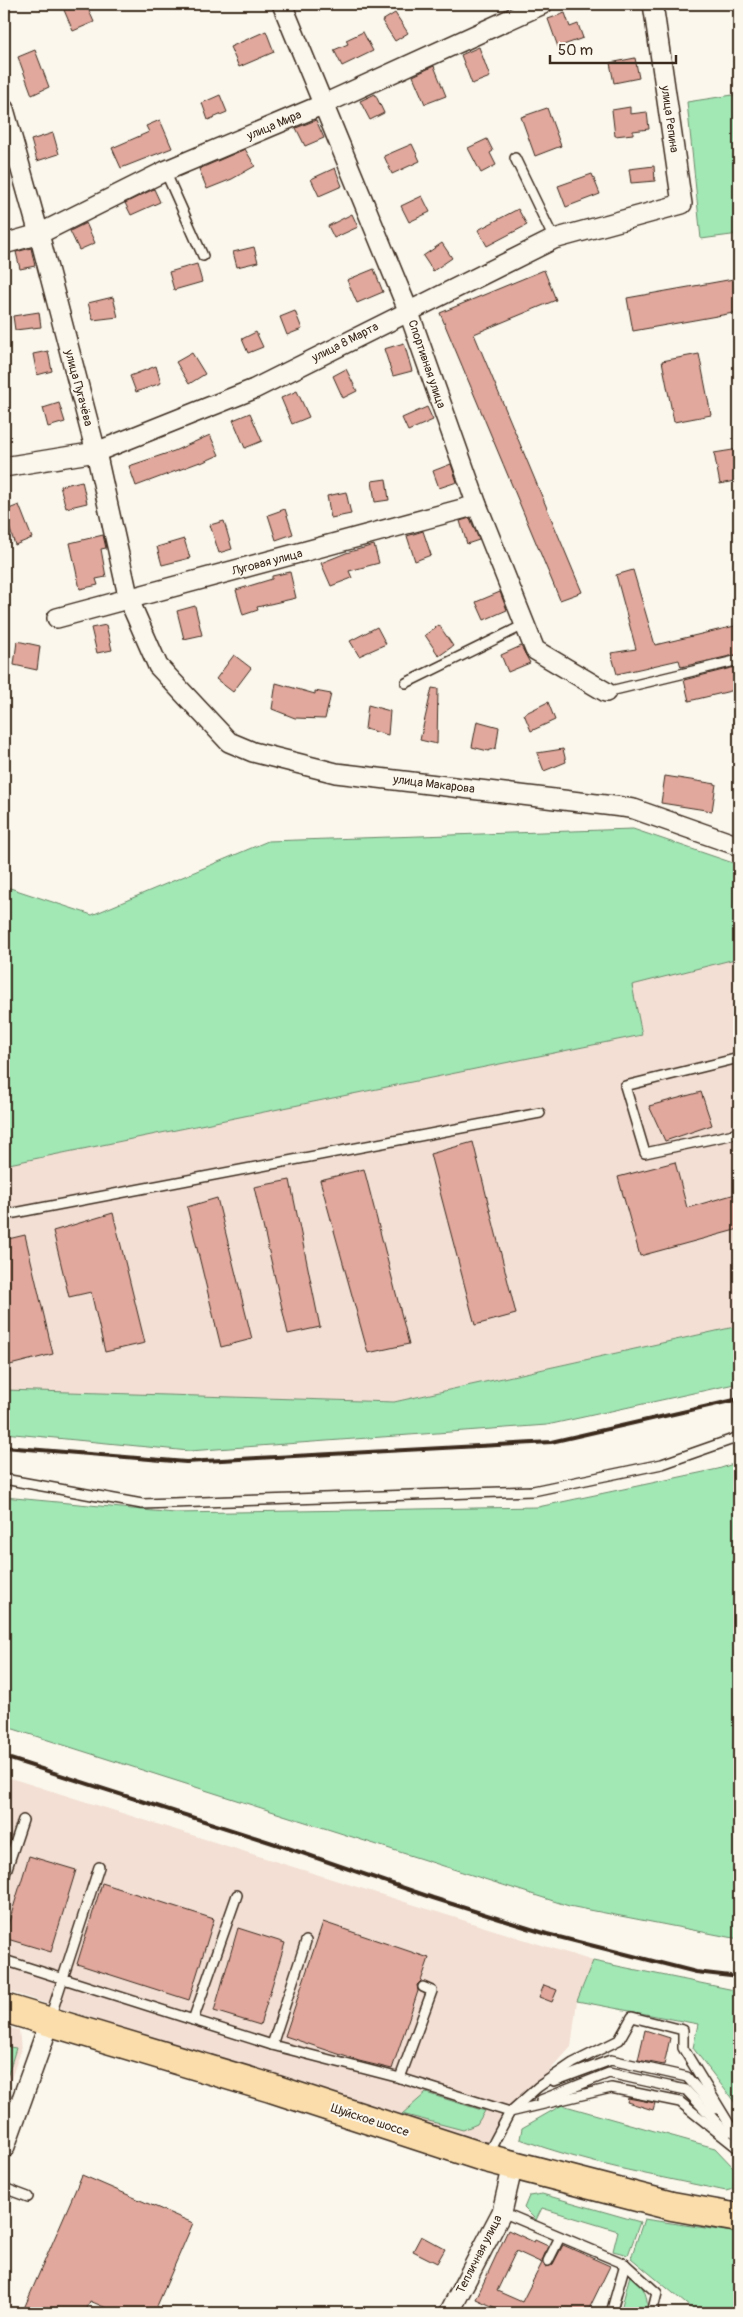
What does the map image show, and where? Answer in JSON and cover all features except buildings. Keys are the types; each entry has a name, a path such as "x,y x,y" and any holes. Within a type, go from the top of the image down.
{"main road":[{"name":"Шуйское шоссе","path":"4,2008 261,2085 486,2158 672,2206 739,2218"}],"street":[{"name":"Спортивная улица","path":"282,4 408,310 477,505 535,650 606,692"},
{"name":"улица Мира","path":"4,244 39,234 166,172 324,104 543,4"},
{"name":"улица Репина","path":"653,4 682,204"},
{"name":"улица Пугачёва","path":"4,109 96,452 129,600 158,666"},
{"name":"улица 8 Марта","path":"4,467 96,452 254,389 408,310 554,239 682,204"},
{"name":"Луговая улица","path":"56,618 129,600 477,505"},
{"name":"улица Макарова","path":"158,666 229,742 253,752 336,773 634,809 739,846"},
{"path":"4,2149 10,2114 50,2021"},
{"name":"Тепличная улица","path":"449,2313 502,2212 513,2165"}],"lane":[{"path":"515,158 554,239"},
{"path":"166,172 203,256"},
{"path":"406,683 524,625"},
{"path":"606,692 739,660"},
{"path":"739,1058 624,1086 645,1153 739,1133"},
{"path":"4,1215 540,1113"},
{"path":"4,1479 142,1504 533,1491 662,1464 739,1438"},
{"path":"4,1877 23,1820"},
{"path":"50,2021 99,1867"},
{"path":"193,2020 237,1895"},
{"path":"272,2045 306,1941"},
{"path":"4,1960 272,2045 400,2078 510,2112 611,2088 680,2102 739,2147"},
{"path":"400,2078 432,1991 423,1988"},
{"path":"486,2158 510,2112 538,2087 573,2063 619,2040 632,2017 683,2030 683,2048 739,2140"},
{"path":"538,2087 610,2060 687,2077 733,2130"},
{"path":"510,2112 609,2073 686,2090 739,2147"},
{"path":"4,2188 28,2197"},
{"path":"502,2212 625,2264 657,2293 652,2313"},
{"path":"548,2261 560,2237"},
{"path":"611,2313 625,2264"}],"shaded area":[{"path":"739,958 739,1326 394,1402 4,1390 4,1165 642,1035 631,985"},
{"path":"4,1776 593,1961 577,2001 571,2047 484,2144 4,1990"},
{"path":"4,2027 19,2030 21,2050 4,2099 4,2082 6,2081 16,2047 4,2046"}],"green space":[{"path":"739,94 739,234 701,239 687,102"},
{"path":"633,829 739,865 739,958 632,985 642,1035 4,1165 4,886 92,915 268,841"},
{"path":"739,1326 739,1383 547,1425 189,1451 4,1433 4,1390 394,1402"},
{"path":"739,1462 739,1939 569,1906 4,1726 4,1497 175,1513 538,1507 718,1469"},
{"path":"593,1961 739,1991 739,2108 693,2048 698,2024 577,2001"},
{"path":"4,2046 16,2048 6,2081 4,2082"},
{"path":"426,2093 485,2111 477,2124 463,2130 402,2114"},
{"path":"562,2105 715,2148 734,2168 733,2189 726,2191 622,2169 570,2156 520,2139 522,2128"},
{"path":"542,2194 640,2222 628,2255 613,2251 618,2231 542,2208 536,2220 524,2208 529,2196"},
{"path":"644,2219 739,2233 739,2313 697,2313 631,2258"},
{"path":"630,2275 639,2282 644,2291 647,2302 646,2313 620,2313"}],"railway":[{"path":"4,1447 186,1462 551,1442 739,1399"},
{"path":"4,1757 285,1847 433,1898 547,1934 696,1972 739,1977"}]}
